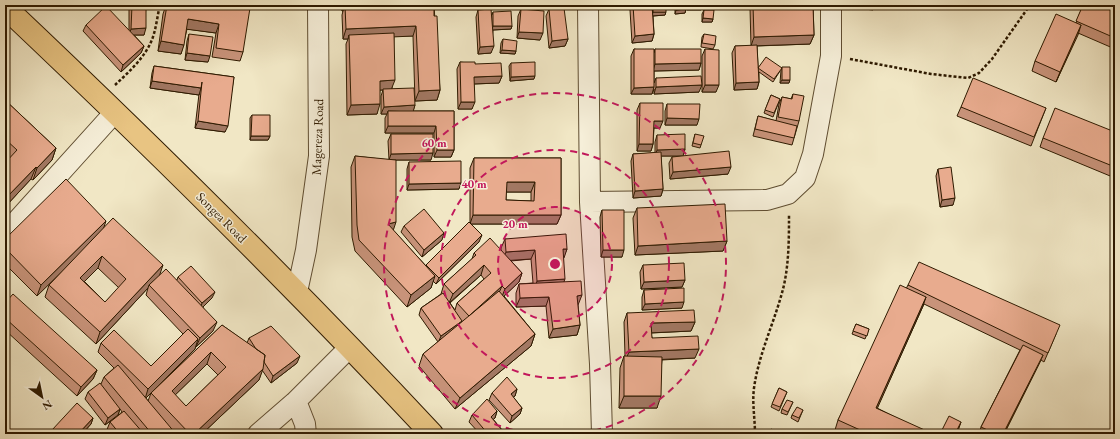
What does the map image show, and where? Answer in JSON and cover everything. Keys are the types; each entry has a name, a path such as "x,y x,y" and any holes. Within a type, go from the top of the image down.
{"highway":[{"name":"Songea Road","path":"8,7 297,292 432,434"}],"street":[{"name":"Magereza Road","path":"297,292 306,250 318,156 318,5"},
{"path":"588,5 590,202 600,364 602,434"},
{"path":"590,202 768,200 788,194 805,178 813,154 831,56 831,5"},
{"path":"5,234 107,105"},
{"path":"258,434 296,401 350,347"},
{"path":"296,401 305,424 306,434"}],"path":[{"path":"107,105 152,42 160,5"},
{"path":"831,56 937,75 968,78 979,73 992,59 1030,5"},
{"path":"755,434 753,406 754,387 762,354 784,284 788,253 788,194"}],"building":[{"path":"132,5 146,5 146,28 131,29"},
{"path":"167,5 204,5 223,8 223,5 230,5 250,8 243,52 216,48 219,24 188,19 184,45 161,41"},
{"path":"434,5 434,16 437,16 440,90 419,91 416,26 346,29 345,6"},
{"path":"633,5 652,5 654,34 635,36"},
{"path":"653,5 666,5 666,12 653,12"},
{"path":"676,5 686,5 686,9 676,10"},
{"path":"703,5 703,6 689,6"},
{"path":"753,5 813,5 814,35 754,37"},
{"path":"875,5 875,7 865,6"},
{"path":"1083,5 1099,5 1115,12 1115,38 1076,21"},
{"path":"106,6 144,46 123,65 86,25"},
{"path":"564,8 568,39 552,41 549,9"},
{"path":"491,9 494,46 480,47 478,10"},
{"path":"521,9 544,11 543,33 519,32"},
{"path":"704,10 714,10 713,19 703,18"},
{"path":"511,11 512,26 493,26 493,12"},
{"path":"1056,14 1081,25 1060,72 1035,61"},
{"path":"394,33 395,80 380,81 380,104 351,105 349,35"},
{"path":"189,34 213,37 210,56 187,53"},
{"path":"704,34 716,36 715,45 702,43"},
{"path":"503,39 517,41 516,51 502,50"},
{"path":"757,45 759,82 736,83 735,46"},
{"path":"634,49 654,49 654,87 634,88"},
{"path":"655,49 701,49 701,63 655,64"},
{"path":"705,49 719,50 719,85 705,85"},
{"path":"766,57 782,68 774,79 758,68"},
{"path":"460,62 475,62 475,64 501,63 502,76 474,77 475,102 461,102"},
{"path":"535,62 535,76 511,77 511,63"},
{"path":"154,66 234,77 228,126 198,121 202,82 201,88 152,81"},
{"path":"782,67 790,67 790,80 782,80"},
{"path":"701,76 702,85 656,87 656,78"},
{"path":"973,78 1046,108 1034,137 961,107"},
{"path":"414,88 415,105 384,107 383,89"},
{"path":"793,94 804,96 799,121 778,117 782,97 792,99"},
{"path":"771,95 780,99 774,113 765,110"},
{"path":"5,100 56,148 5,199 5,163 17,150 5,139"},
{"path":"640,103 663,103 663,121 654,121 653,144 639,144"},
{"path":"667,104 700,104 699,119 667,118"},
{"path":"1055,108 1115,132 1115,167 1043,138"},
{"path":"388,111 454,111 454,150 437,150 436,126 388,126"},
{"path":"252,115 270,115 270,136 251,136"},
{"path":"758,116 797,126 794,138 755,129"},
{"path":"391,134 433,134 433,153 391,154"},
{"path":"685,134 685,149 657,150 657,135"},
{"path":"695,134 704,136 701,145 693,143"},
{"path":"729,151 731,167 673,172 672,157"},
{"path":"661,152 663,189 635,191 633,154"},
{"path":"355,156 396,160 396,222 388,224 435,276 411,295 359,240 357,225"},
{"path":"474,158 561,158 561,215 473,215","holes":["507,182 535,182 534,201 506,200"]},
{"path":"461,161 461,183 409,184 409,162"},
{"path":"951,167 955,198 942,200 938,169"},
{"path":"66,179 106,221 41,285 5,248 5,239"},
{"path":"725,204 727,241 638,246 637,208"},
{"path":"424,209 444,233 424,250 404,226"},
{"path":"602,210 624,210 624,250 603,250"},
{"path":"113,218 163,265 100,332 49,285","holes":["102,256 126,279 105,302 80,278"]},
{"path":"469,222 482,235 439,278 426,265"},
{"path":"566,234 567,249 563,249 565,279 537,281 535,250 506,252 505,239"},
{"path":"490,238 522,273 505,289 502,286 469,316 457,303 491,273 484,265 453,294 444,284 476,255 474,253"},
{"path":"919,262 1060,325 1048,353 908,285"},
{"path":"684,263 685,280 644,282 643,265"},
{"path":"191,266 215,292 202,303 178,277"},
{"path":"166,269 217,322 200,338 149,285"},
{"path":"581,281 582,295 577,296 580,325 553,329 549,297 520,298 519,284"},
{"path":"900,285 926,297 876,408 929,432 928,434 869,434 838,420"},
{"path":"684,288 684,302 645,304 644,290"},
{"path":"499,291 535,334 460,398 423,354"},
{"path":"443,293 462,321 441,336 421,308"},
{"path":"13,294 97,370 81,387 5,318 5,303"},
{"path":"694,310 695,322 651,323 652,338 698,336 699,349 629,352 627,313"},
{"path":"856,324 869,329 867,336 853,331"},
{"path":"222,325 265,355 263,369 194,434 190,434 151,393","holes":["211,352 226,367 186,406 172,391"]},
{"path":"271,326 300,356 273,376 264,362 265,355 256,349 249,338"},
{"path":"188,329 198,339 148,389 101,343 114,330 151,366"},
{"path":"1023,345 1043,355 1003,434 996,434 981,427"},
{"path":"624,356 662,357 661,396 624,396"},
{"path":"118,365 176,434 152,434 104,377"},
{"path":"507,377 517,389 511,394 522,408 512,416 492,393"},
{"path":"100,383 120,409 108,418 88,392"},
{"path":"779,388 787,392 780,407 772,404"},
{"path":"487,399 497,411 491,417 502,430 498,434 488,434 472,415"},
{"path":"787,400 793,402 788,412 782,409"},
{"path":"77,403 93,418 78,434 56,434 52,430"},
{"path":"797,407 803,410 799,418 792,415"},
{"path":"124,411 144,434 120,434 110,422"},
{"path":"949,416 961,422 955,434 940,434"},
{"path":"771,429 783,434 769,434"},
{"path":"660,430 710,430 710,434 660,434"}]}
